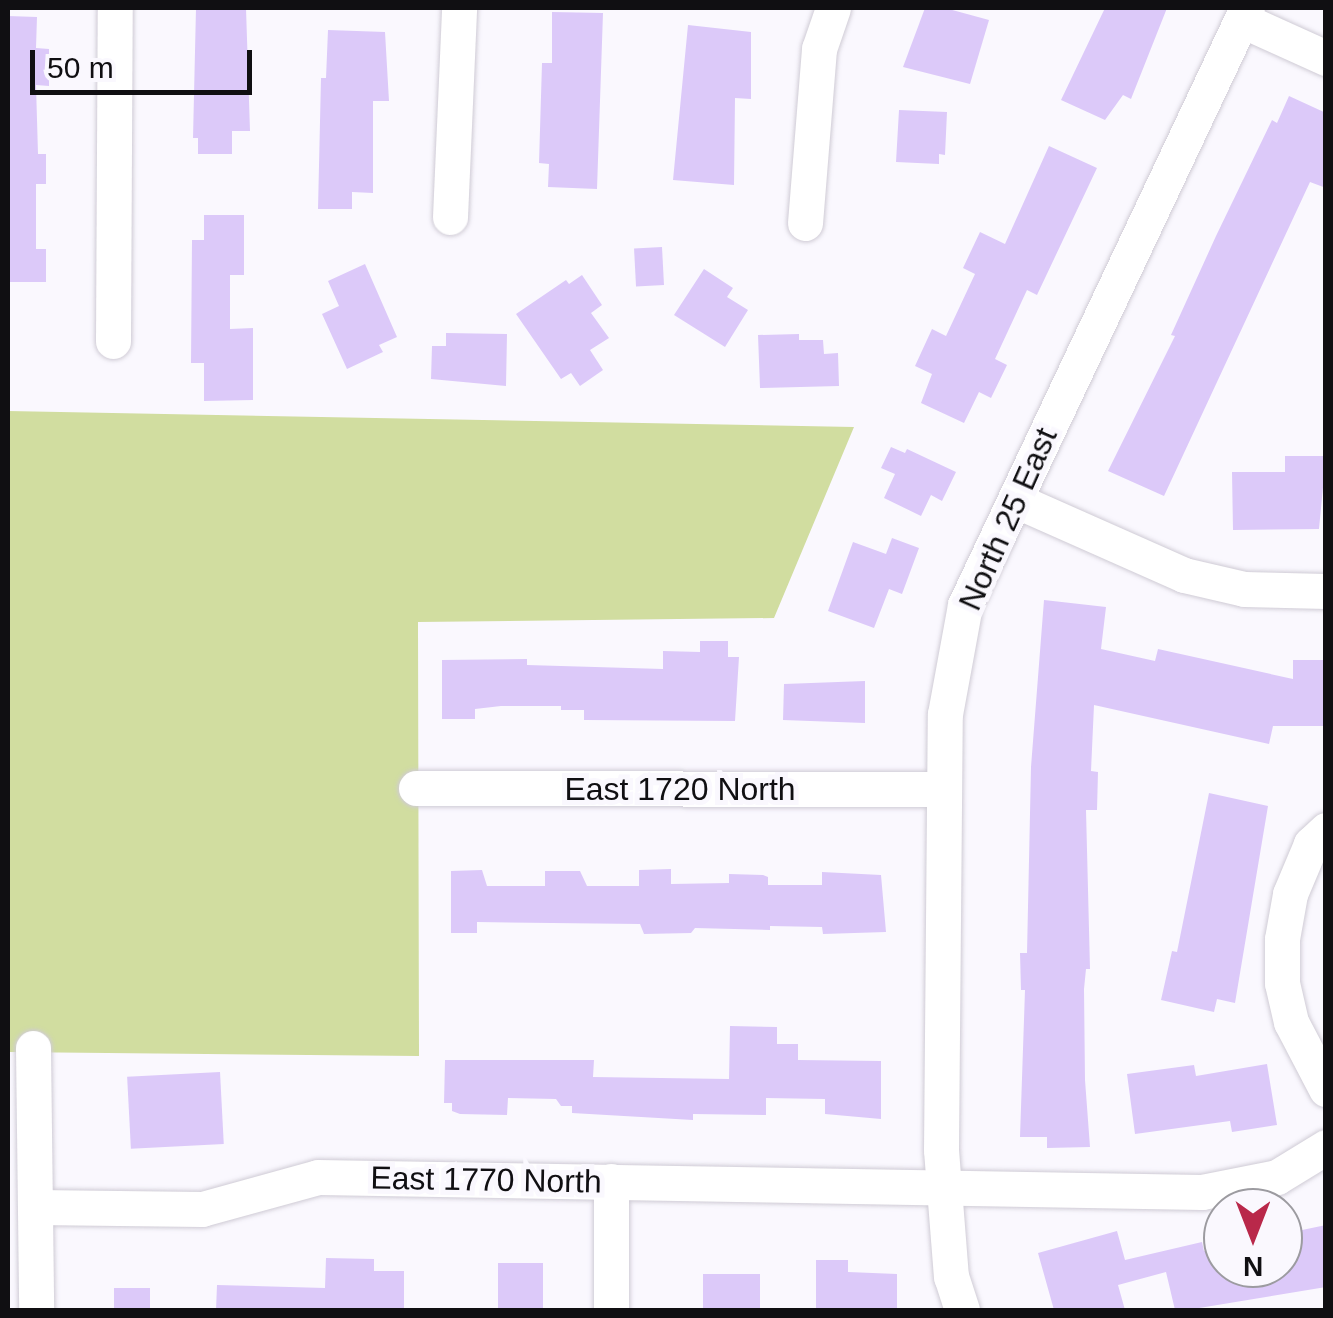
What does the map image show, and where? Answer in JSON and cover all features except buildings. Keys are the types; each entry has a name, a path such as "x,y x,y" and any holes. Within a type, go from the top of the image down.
{"street":[{"path":"113,340 115,8"},
{"path":"450,217 459,8"},
{"path":"805,223 819,49 833,8"},
{"path":"1245,14 1326,58"},
{"name":"North 25 East","path":"962,1310 950,1277 941,1186 945,714 965,606 1245,14"},
{"path":"1015,500 1184,575 1244,589 1326,591"},
{"name":"East 1720 North","path":"416,788 944,789"},
{"path":"1326,830 1311,844 1290,894 1282,939 1282,984 1291,1022 1326,1089"},
{"path":"33,1048 36,1310"},
{"name":"East 1770 North","path":"35,1208 202,1209 318,1177 1202,1192 1277,1177 1326,1147"},
{"path":"611,1310 612,1182"}],"green space":[{"path":"8,411 854,427 774,618 418,622 419,1056 8,1052"}]}
